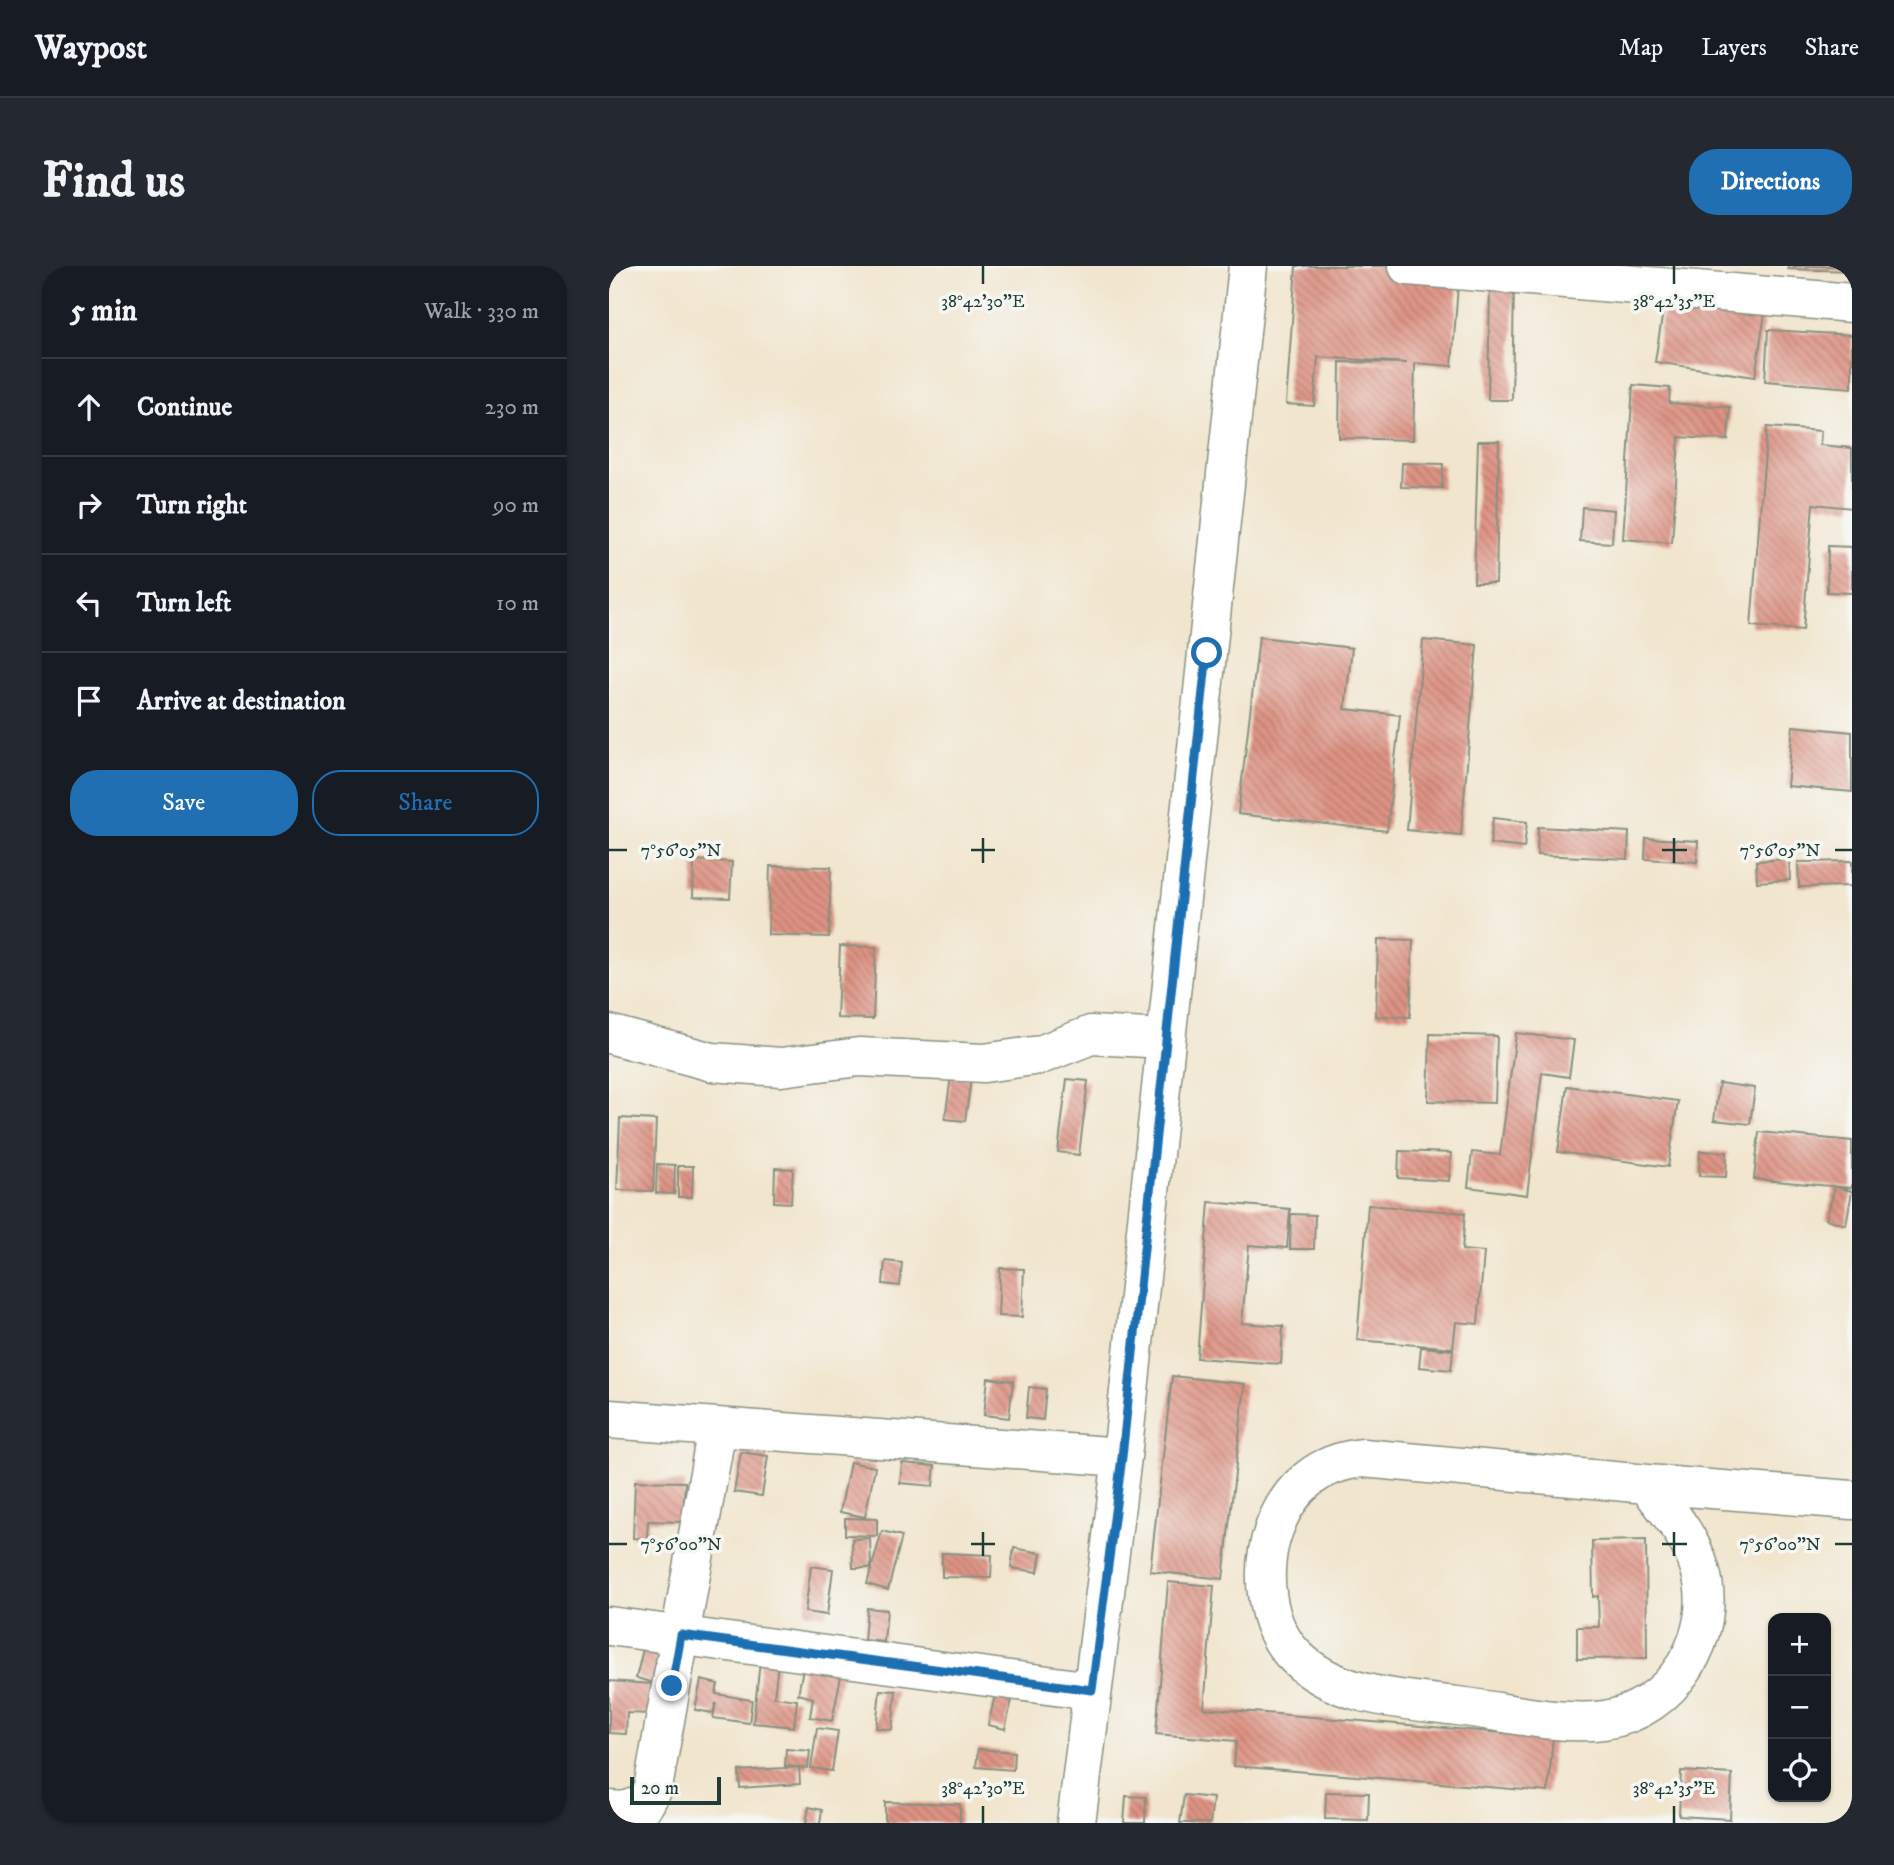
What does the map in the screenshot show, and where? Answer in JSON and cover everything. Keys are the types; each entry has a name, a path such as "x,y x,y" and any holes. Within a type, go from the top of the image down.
{"street":[{"path":"1076,1823 1122,1457 1248,266"},
{"path":"1408,266 1852,303"},
{"path":"609,1034 712,1062 781,1067 859,1057 984,1063 1039,1055 1091,1035 1166,1039"},
{"path":"609,1419 1122,1457"},
{"path":"609,1810 625,1811 645,1803 653,1788 717,1428"},
{"path":"1647,1484 1687,1538 1694,1553 1701,1572 1704,1610 1689,1661 1672,1685 1656,1700 1623,1717 1582,1721 1384,1696 1346,1686 1299,1660 1283,1643 1273,1618 1266,1574 1273,1531 1282,1512 1305,1480 1321,1468 1341,1460 1363,1458 1852,1500"},
{"path":"609,1626 1092,1690"}],"building":[{"path":"1296,266 1387,266 1459,271 1452,366 1415,363 1413,440 1339,438 1340,362 1407,363 1318,357 1314,406 1286,404"},
{"path":"1789,266 1852,266 1852,271 1788,269"},
{"path":"1490,284 1514,285 1512,400 1488,400"},
{"path":"1665,298 1765,313 1755,377 1655,362"},
{"path":"1768,330 1852,335 1852,388 1765,381"},
{"path":"1633,385 1670,388 1669,403 1730,407 1728,440 1679,437 1672,543 1623,539"},
{"path":"1767,427 1821,431 1820,445 1852,448 1852,508 1813,504 1803,630 1751,626"},
{"path":"1478,441 1499,441 1496,583 1474,583"},
{"path":"1402,463 1443,464 1442,488 1401,487"},
{"path":"1582,507 1614,510 1612,543 1580,541"},
{"path":"1828,546 1852,547 1852,593 1827,592"},
{"path":"1259,637 1352,648 1345,709 1400,715 1387,831 1238,814"},
{"path":"1423,640 1477,645 1461,835 1407,830"},
{"path":"1793,726 1852,732 1852,792 1787,786"},
{"path":"1493,818 1527,822 1524,848 1490,844"},
{"path":"1538,827 1629,832 1628,859 1537,855"},
{"path":"1646,838 1698,841 1697,862 1645,859"},
{"path":"1789,859 1790,880 1757,882 1756,861"},
{"path":"694,860 732,862 730,898 693,897"},
{"path":"1852,861 1852,886 1799,887 1798,862"},
{"path":"770,866 831,867 829,937 768,935"},
{"path":"1378,939 1413,940 1410,1017 1376,1016"},
{"path":"840,946 876,947 873,1019 837,1018"},
{"path":"1516,1033 1574,1040 1569,1077 1542,1073 1527,1195 1468,1187 1472,1152 1500,1155"},
{"path":"1430,1034 1497,1036 1495,1103 1428,1101"},
{"path":"951,1076 971,1079 965,1121 945,1119"},
{"path":"1067,1079 1088,1081 1079,1155 1058,1152"},
{"path":"1719,1083 1755,1088 1750,1124 1714,1120"},
{"path":"1567,1086 1678,1101 1668,1167 1558,1152"},
{"path":"620,1118 656,1120 653,1191 617,1190"},
{"path":"1759,1132 1852,1141 1852,1188 1754,1179"},
{"path":"1399,1151 1451,1153 1449,1181 1398,1178"},
{"path":"1700,1151 1727,1152 1726,1177 1699,1176"},
{"path":"657,1164 675,1165 674,1194 656,1193"},
{"path":"678,1166 693,1166 692,1197 678,1197"},
{"path":"775,1168 793,1169 791,1203 774,1202"},
{"path":"1835,1187 1852,1191 1846,1225 1826,1219"},
{"path":"1209,1202 1290,1209 1287,1248 1249,1245 1242,1323 1283,1326 1281,1364 1197,1358"},
{"path":"1368,1205 1465,1213 1462,1250 1484,1252 1478,1324 1456,1322 1453,1348 1357,1340"},
{"path":"1291,1214 1315,1215 1314,1249 1290,1249"},
{"path":"885,1261 902,1263 900,1286 883,1284"},
{"path":"1000,1268 1024,1269 1022,1317 998,1316"},
{"path":"1421,1347 1453,1350 1451,1370 1419,1367"},
{"path":"1172,1376 1245,1384 1223,1579 1150,1571"},
{"path":"988,1378 1013,1381 1009,1418 984,1415"},
{"path":"1029,1387 1046,1389 1043,1420 1026,1418"},
{"path":"741,1452 768,1456 762,1496 734,1492"},
{"path":"850,1462 875,1467 865,1517 840,1512"},
{"path":"902,1463 935,1466 933,1486 900,1483"},
{"path":"635,1481 685,1482 683,1522 648,1521 647,1539 633,1538"},
{"path":"845,1518 877,1519 877,1536 845,1535"},
{"path":"882,1531 902,1536 888,1590 867,1584"},
{"path":"870,1538 871,1568 853,1568 852,1539"},
{"path":"1646,1540 1647,1658 1577,1659 1577,1627 1599,1627 1598,1596 1593,1597 1592,1541"},
{"path":"1014,1548 1041,1553 1038,1572 1011,1568"},
{"path":"942,1553 992,1555 991,1578 942,1577"},
{"path":"811,1566 833,1569 827,1615 805,1612"},
{"path":"1168,1582 1214,1586 1204,1708 1553,1737 1548,1792 1234,1766 1236,1741 1156,1734"},
{"path":"867,1608 887,1610 884,1642 864,1640"},
{"path":"644,1645 663,1650 655,1683 636,1678"},
{"path":"761,1653 779,1655 774,1697 797,1700 794,1727 753,1723"},
{"path":"805,1659 843,1666 832,1721 810,1717 813,1698 798,1694"},
{"path":"999,1679 1016,1683 1005,1729 988,1725"},
{"path":"701,1680 718,1684 716,1694 752,1700 749,1723 713,1718 716,1703 713,1713 695,1710"},
{"path":"609,1681 652,1684 651,1714 627,1713 626,1734 609,1733"},
{"path":"880,1690 896,1691 892,1730 876,1728"},
{"path":"817,1728 838,1731 832,1771 811,1768"},
{"path":"786,1749 810,1751 808,1768 785,1766"},
{"path":"978,1749 1014,1752 1013,1770 976,1767"},
{"path":"799,1767 800,1784 740,1788 739,1771"},
{"path":"1681,1771 1732,1774 1730,1819 1679,1816"},
{"path":"1326,1792 1369,1793 1368,1820 1325,1819"},
{"path":"1184,1795 1213,1798 1210,1823 1180,1823"},
{"path":"1126,1796 1146,1797 1145,1823 1124,1823"},
{"path":"885,1802 960,1804 960,1823 885,1823"},
{"path":"809,1807 822,1810 820,1823 806,1823"}],"route":[{"path":"672,1686 681,1635 1092,1690 1122,1457 1207,653"}]}
